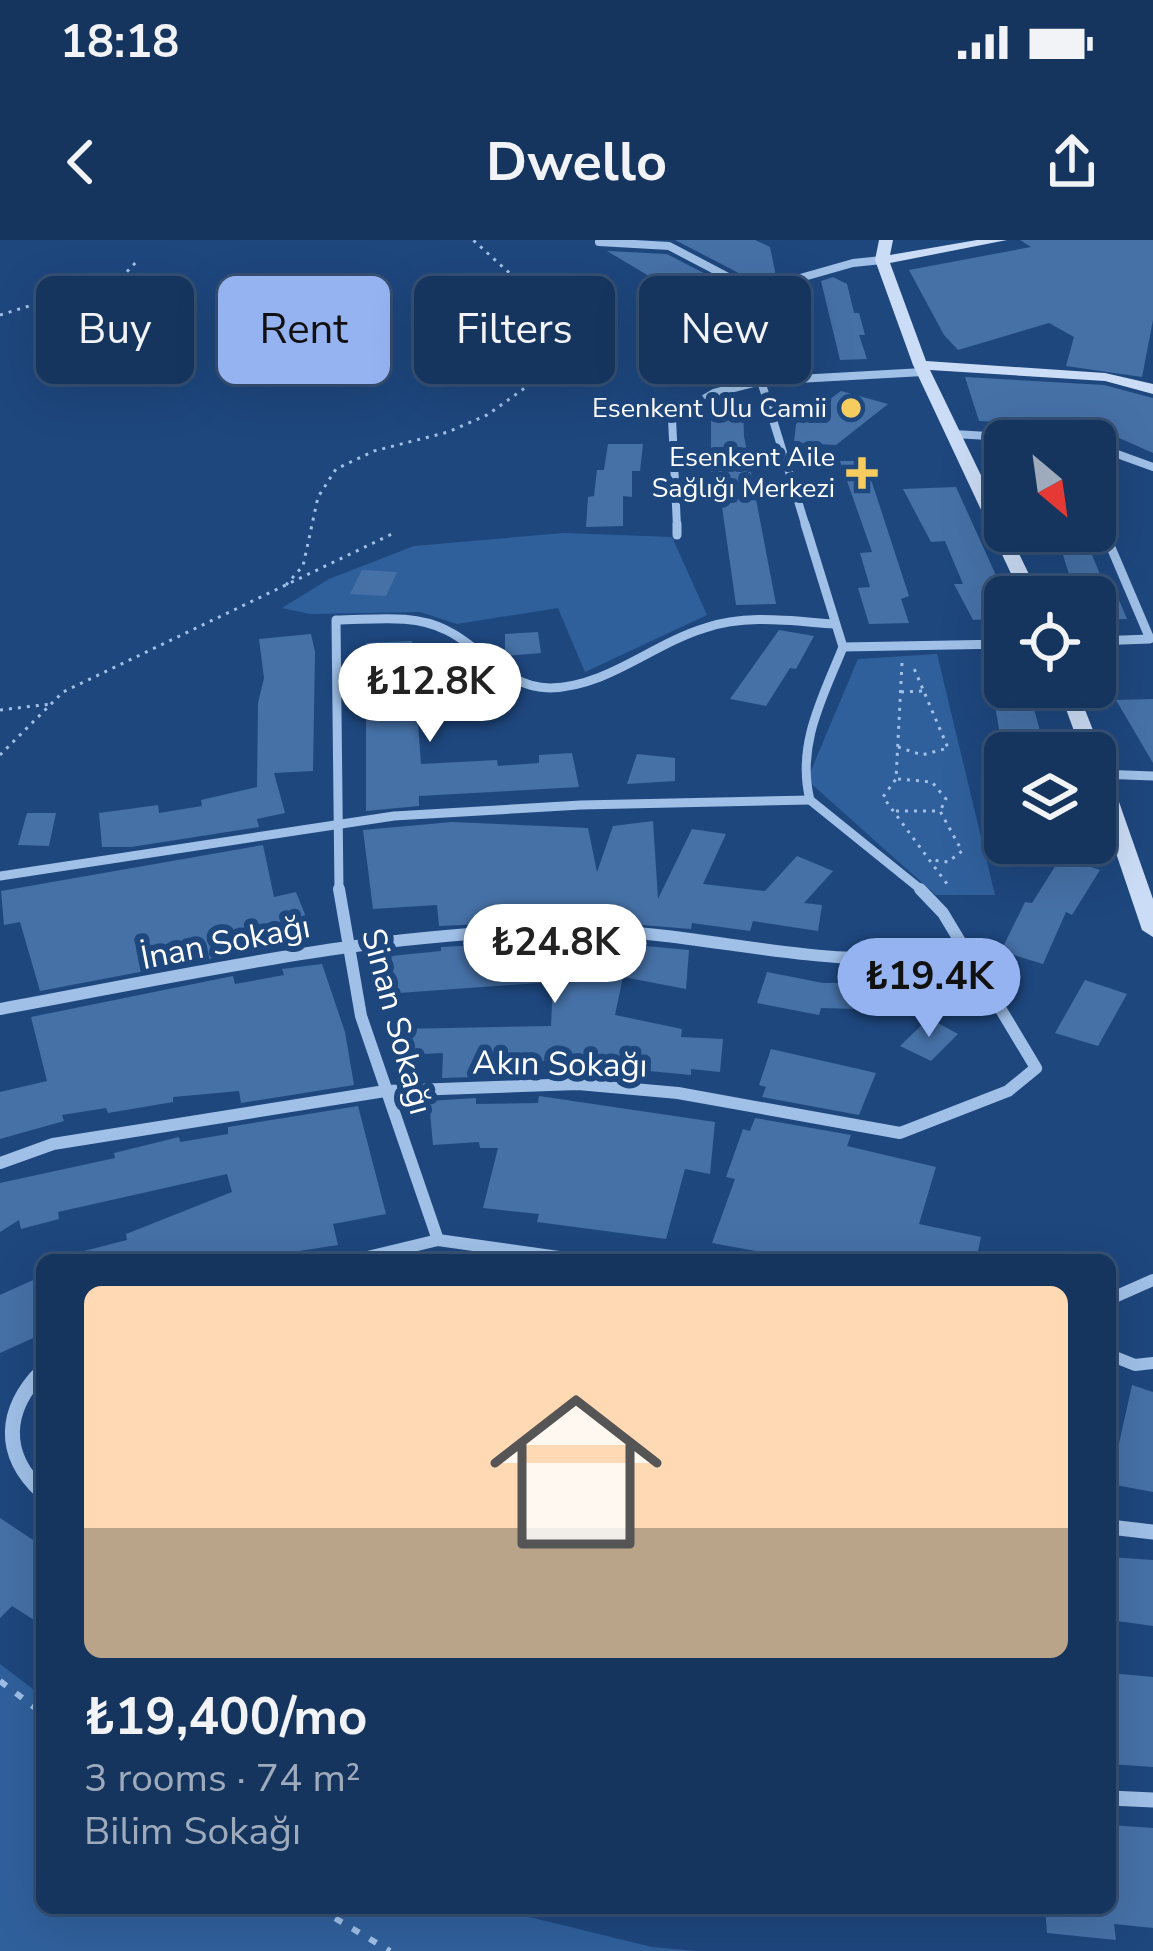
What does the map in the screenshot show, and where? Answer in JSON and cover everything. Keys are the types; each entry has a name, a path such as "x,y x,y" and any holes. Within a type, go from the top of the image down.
{"street":[{"path":"886,240 882,260 921,369 1021,576"},
{"path":"806,276 854,263 1000,240"},
{"path":"599,242 669,246 727,276"},
{"path":"811,377 921,369 1105,377 1153,388"},
{"path":"677,535 672,418 694,399 742,384"},
{"path":"762,384 843,647 811,731 802,778 810,800 922,890 943,913 962,950"},
{"path":"954,434 984,436"},
{"path":"1116,453 1149,465 1153,478"},
{"path":"1114,552 1152,639 1116,640"},
{"name":"Sinan Sokağı","path":"438,1240 385,1091 346,946 334,823 336,620 427,621 449,630 517,684 544,688 574,686 704,627 738,619 833,623"},
{"path":"843,647 984,645"},
{"path":"1116,768 1153,776"},
{"path":"0,876 334,823 581,805 810,800"},
{"path":"1116,823 1153,930"},
{"name":"İnan Sokağı","path":"0,1009 346,946 582,930 876,962 938,957 962,950"},
{"name":"Akın Sokağı","path":"0,1163 53,1144 385,1091 578,1084 678,1093 900,1133 1008,1091 1036,1068 962,950"},
{"path":"380,1254 438,1240 537,1254"},
{"path":"1116,1296 1153,1280"},
{"path":"36,1376 6,1410 2,1439 9,1462 24,1482 36,1489"},
{"path":"1116,1528 1153,1532"},
{"path":"1116,1798 1153,1800"}],"lane":[{"path":"1116,1357 1135,1365 1153,1363"}],"path":[{"path":"286,585 303,566 318,497 336,470 374,451 448,432 487,416 529,385 553,359 560,335 556,315 473,240"},
{"path":"0,315 122,277 138,260"},
{"path":"0,755 62,692 392,534"},
{"path":"884,647 902,663 896,779 883,797 954,896 943,913"},
{"path":"898,747 922,755 948,748 910,661"},
{"path":"901,692 924,692"},
{"path":"0,710 50,704"},
{"path":"896,779 922,777 935,783 946,799 940,811"},
{"path":"895,811 940,811"},
{"path":"932,860 948,862 962,851 940,811"},
{"path":"0,1681 36,1708"},
{"path":"328,1914 390,1951"}],"shaded area":[{"path":"564,533 672,537 707,615 585,672 558,608 457,624 420,612 310,614 282,608 329,579 414,546"},
{"path":"937,654 995,895 936,895 807,780 858,659"},
{"path":"0,1664 36,1691 36,1914 517,1914 652,1947 696,1951 0,1951"}],"building":[{"path":"675,240 755,240 770,247 776,276 744,276"},
{"path":"1020,240 1153,240 1153,320 1142,377 1066,366 1074,337 1049,323 958,350 944,335 909,270 1031,247"},
{"path":"607,251 667,254 709,276 649,276"},
{"path":"833,277 847,284 865,335 859,335 867,359 840,360 821,281"},
{"path":"965,377 1104,385 1153,398 1153,453 1116,437 1116,420 979,421"},
{"path":"841,391 888,404 836,445 794,443 796,424"},
{"path":"711,409 743,409 776,604 736,605 716,472 711,472"},
{"path":"608,444 643,444 640,471 632,471 632,497 623,496 623,526 586,527 588,497 594,496 597,470 604,470"},
{"path":"840,461 865,461 909,596 901,599 909,623 869,624 858,588 870,587 860,553 872,552"},
{"path":"956,487 996,576 984,576 984,619 973,620 954,584 963,584 945,541 931,542 903,489"},
{"path":"1063,555 1092,555 1101,576 1070,576"},
{"path":"362,570 397,572 386,596 350,594"},
{"path":"1116,593 1127,619 1116,619"},
{"path":"779,630 814,636 796,669 790,668 766,706 730,699"},
{"path":"538,632 541,653 505,656 505,634"},
{"path":"311,634 315,652 313,771 274,773 285,813 257,819 259,827 131,847 102,847 99,813 158,805 159,813 202,806 201,800 257,787 258,703 264,678 259,639"},
{"path":"412,641 421,764 497,760 498,766 539,763 539,755 572,753 579,787 419,796 419,806 366,811 366,643"},
{"path":"1153,699 1153,763 1116,700"},
{"path":"996,708 1034,708 1040,732 1000,732"},
{"path":"637,754 675,758 675,781 627,784"},
{"path":"27,813 56,813 49,846 18,845"},
{"path":"653,821 658,899 692,829 726,834 703,884 765,891 797,856 833,871 804,903 822,905 818,931 753,921 750,931 692,923 691,929 580,920 439,926 437,905 373,909 363,830 452,822 588,828 597,872 613,826"},
{"path":"263,845 274,897 296,892 308,922 226,941 229,955 40,991 20,922 4,925 1,891"},
{"path":"1057,864 1100,870 1072,915 1066,912 1043,964 1001,951 1025,902 1032,903"},
{"path":"580,940 689,950 686,989 623,977 615,1015 682,1029 681,1037 723,1039 720,1072 691,1069 691,1075 545,1061 473,1061 474,1077 442,1078 443,1053 401,1055 400,1029 551,1026 553,982 385,994 381,957 441,951 441,947"},
{"path":"322,964 345,1032 354,1085 241,1103 239,1091 173,1097 173,1102 108,1113 106,1108 62,1115 64,1121 0,1139 0,1092 47,1081 31,1017 233,976 235,984 284,975 282,969"},
{"path":"767,972 823,983 894,982 898,1010 821,1008 819,1015 757,1003"},
{"path":"1085,980 1127,994 1098,1046 1055,1033"},
{"path":"929,1018 958,1034 931,1061 900,1046"},
{"path":"771,1049 876,1073 859,1115 762,1097 766,1087 759,1085"},
{"path":"539,1096 715,1122 710,1174 685,1169 666,1239 537,1222 539,1214 483,1208 498,1148 480,1148 479,1142 433,1145 429,1101 476,1098 476,1104 538,1103"},
{"path":"358,1106 386,1214 333,1224 338,1245 280,1254 80,1254 127,1240 126,1234 232,1192 227,1174 58,1212 59,1219 21,1229 19,1220 0,1232 0,1183 115,1158 114,1153 179,1137 180,1142 228,1134 228,1127"},
{"path":"755,1118 851,1135 847,1146 936,1167 919,1224 981,1237 977,1254 773,1254 712,1243 735,1179 726,1177 743,1129 750,1131"},
{"path":"36,1279 36,1337 0,1353 0,1295"},
{"path":"1132,1385 1153,1392 1153,1492 1116,1485 1116,1457"},
{"path":"0,1518 36,1542 36,1621 12,1606 0,1618"},
{"path":"1116,1557 1153,1560 1153,1626 1116,1621"},
{"path":"1116,1674 1153,1677 1153,1767 1116,1764"},
{"path":"1116,1825 1153,1828 1153,1928 1114,1924 1116,1940 1047,1933 1045,1914 1116,1914"}],"place":[{"name":"Esenkent Ulu Camii","path":"851,408"},
{"name":"Esenkent Aile Sağlığı Merkezi","path":"862,473"}]}
